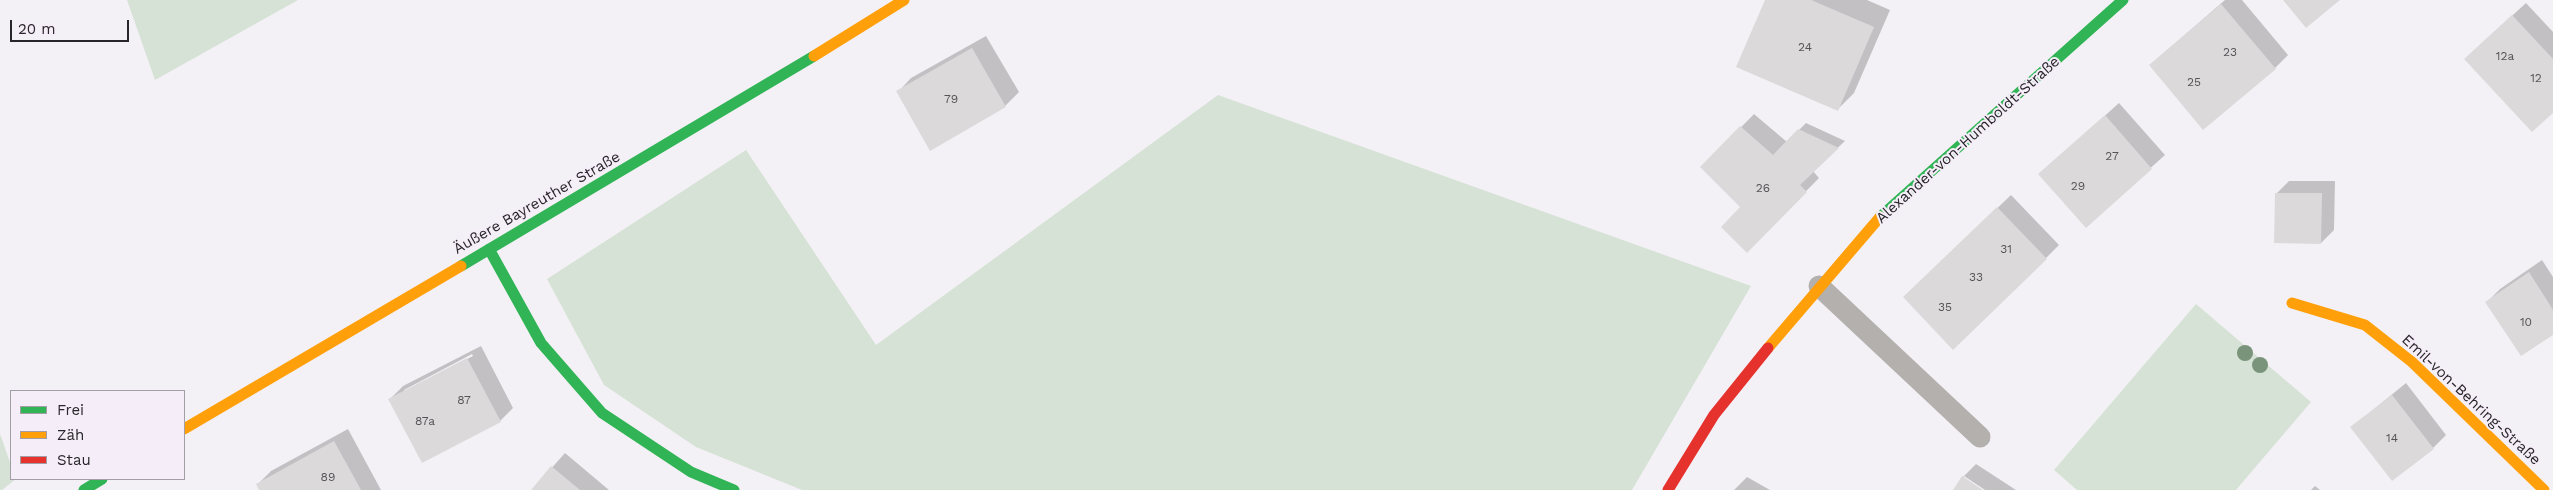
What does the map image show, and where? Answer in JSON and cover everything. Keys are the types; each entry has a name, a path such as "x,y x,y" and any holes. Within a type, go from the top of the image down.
{"street":[{"name":"Äußere Bayreuther Straße","path":"185,428 777,79 904,0"},
{"name":"Alexander-von-Humboldt-Straße","path":"1668,490 1714,416 1819,286 1878,219 2123,0"},
{"path":"489,248 540,343 602,413 691,472 734,490"},
{"name":"Emil-von-Behring-Straße","path":"2292,303 2331,312 2365,325 2412,362 2544,490"},
{"path":"84,490 100,480"}],"lane":[{"path":"1819,286 1980,437"}],"green space":[{"path":"127,0 298,0 155,80"},
{"path":"1218,95 1751,286 1632,490 802,490 696,447 604,385 547,279 746,150 876,345"},
{"path":"2196,304 2311,402 2236,490 2077,490 2054,470"},
{"path":"0,434 10,462 10,480 15,480 0,490"}],"building":[{"path":"1765,0 1811,0 1874,27 1838,111 1736,67"},
{"path":"2283,0 2340,0 2306,28"},
{"path":"2221,4 2276,69 2203,130 2149,65"},
{"path":"2512,15 2553,59 2553,113 2532,132 2464,59"},
{"path":"972,48 1006,107 930,151 896,91"},
{"path":"2105,115 2152,169 2086,228 2038,174"},
{"path":"1740,126 1773,155 1798,129 1839,148 1800,185 1807,192 1747,253 1721,227 1740,207 1700,167"},
{"path":"2275,193 2322,193 2321,244 2274,243"},
{"path":"1997,207 2047,259 1953,350 1903,297"},
{"path":"2529,272 2553,310 2553,335 2521,356 2485,302"},
{"path":"467,358 501,422 422,463 388,399"},
{"path":"2392,395 2434,449 2392,481 2350,427"},
{"path":"334,441 361,490 259,490 256,484"},
{"path":"551,466 580,490 531,490"},
{"path":"1962,476 1983,490 1953,490"}],"traffic: fast":[{"path":"1880,217 2123,0"},
{"path":"461,266 814,56"},
{"path":"489,249 541,343 602,413 691,472 734,490"},
{"path":"84,490 100,480"}],"traffic: slow":[{"path":"814,56 904,0"},
{"path":"1768,348 1880,217"},
{"path":"185,428 461,266"},
{"path":"2292,303 2365,325 2412,362 2544,490"}],"traffic: jam":[{"path":"1668,490 1714,415 1768,348"}]}
